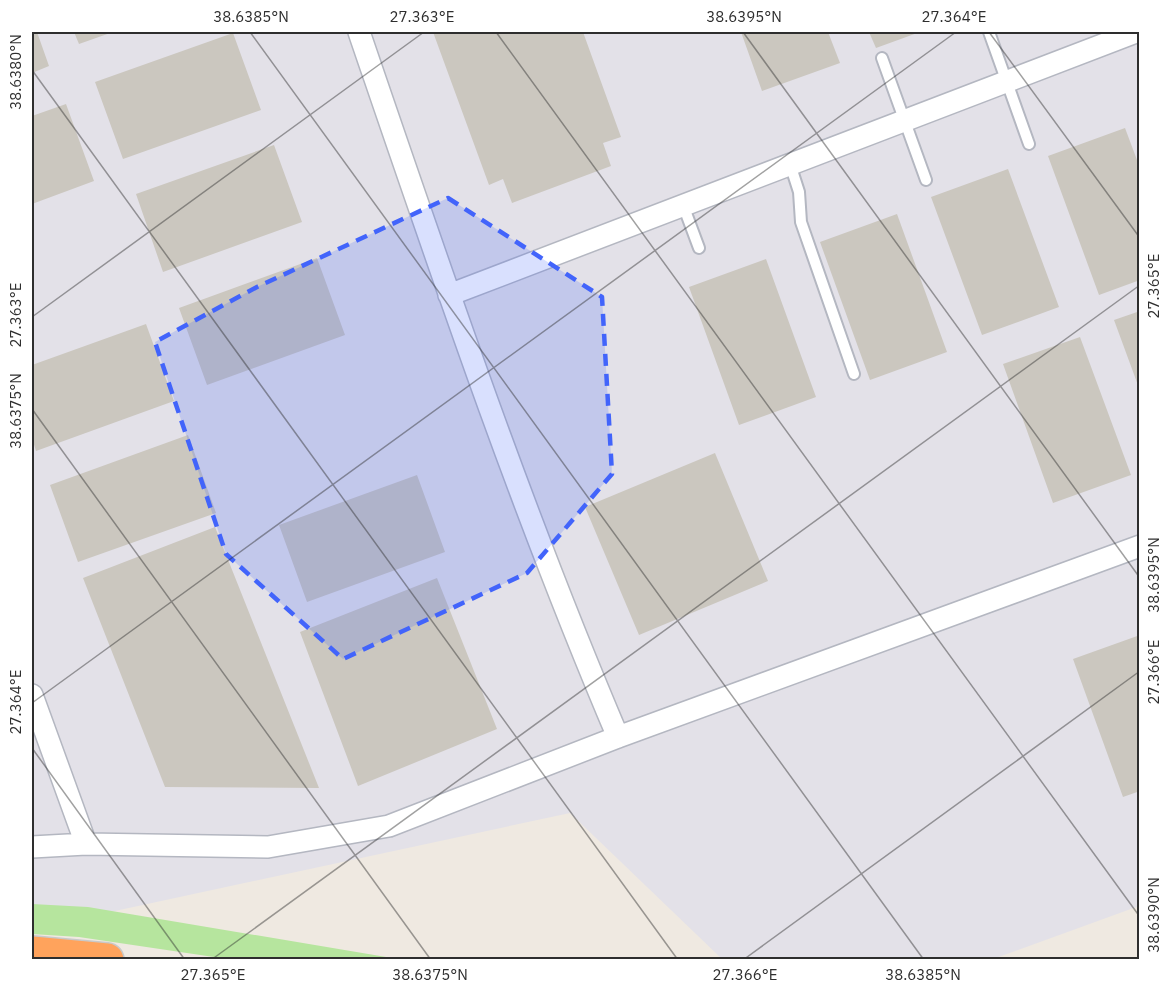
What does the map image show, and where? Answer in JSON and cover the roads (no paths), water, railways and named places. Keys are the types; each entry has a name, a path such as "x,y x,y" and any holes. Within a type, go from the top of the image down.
{"highway":[{"path":"32,953 107,960"}],"street":[{"path":"359,32 449,295 584,656 618,737"},
{"path":"449,295 1135,32"},
{"path":"32,847 86,844 268,847 389,826 618,737 1140,546"},
{"path":"32,695 86,844"}],"lane":[{"path":"989,32 1029,144"},
{"path":"1135,32 1140,44"},
{"path":"882,58 926,180"},
{"path":"790,164 799,192 801,222 854,374"},
{"path":"683,205 699,248"}]}
